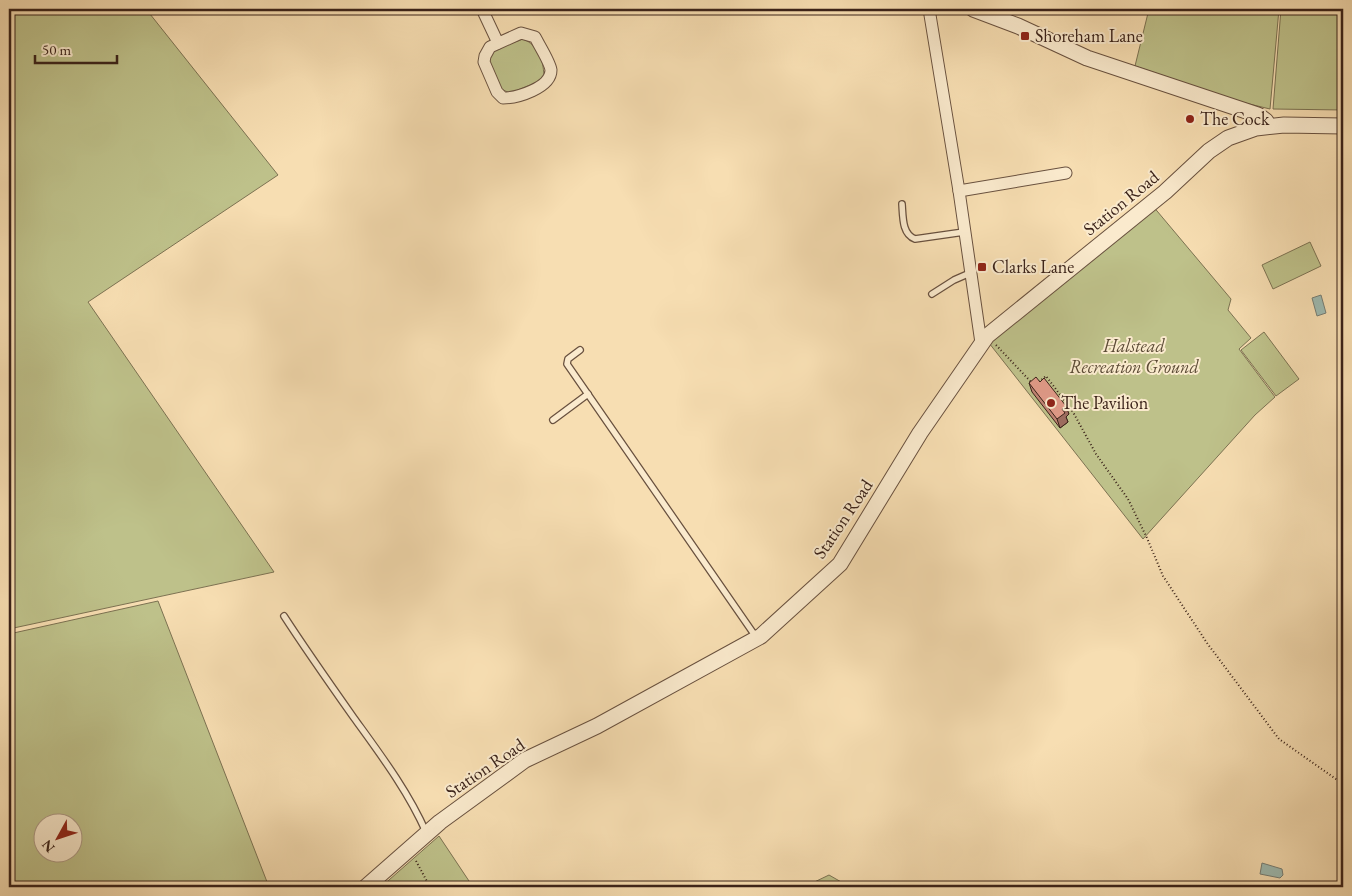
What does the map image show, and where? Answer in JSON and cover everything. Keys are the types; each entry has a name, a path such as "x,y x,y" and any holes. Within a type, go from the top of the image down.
{"street":[{"path":"482,9 498,43"},
{"path":"929,9 959,192 970,273 984,339"},
{"path":"973,9 1018,26 1087,58 1258,115 1266,121 1268,126"},
{"path":"521,33 535,37 551,68 549,79 542,86 512,98 503,98 498,92 484,62 490,47 498,43 521,33"},
{"name":"Station Road","path":"366,887 440,822 525,760 597,726 757,639 840,564 920,433 984,339 1165,192 1219,143 1237,134 1268,126 1343,126"},
{"path":"959,192 1066,173"}],"lane":[{"path":"902,204 905,230 915,239 964,232"},
{"path":"932,294 954,280 970,273"},
{"path":"580,350 568,359 567,364 757,639"},
{"path":"553,420 588,394"},
{"path":"284,616 374,745 406,794 427,834"}],"path":[{"path":"984,339 1034,386 1046,376 1074,412 1096,454 1128,498 1163,576 1207,643 1279,739 1343,784"},
{"path":"414,858 430,887"}],"green space":[{"path":"9,9 146,9 278,175 88,302 274,572 9,629"},
{"path":"1149,9 1279,9 1270,109 1241,102 1135,66"},
{"path":"1281,9 1343,9 1343,110 1273,109"},
{"path":"523,39 533,45 539,54 543,64 544,76 540,81 510,93 501,89 489,63 490,55 493,50"},
{"name":"Halstead Recreation Ground","path":"1152,205 1231,299 1228,310 1251,338 1239,349 1275,397 1255,415 1143,539 989,343"},
{"path":"1310,242 1321,266 1273,289 1262,265"},
{"path":"1264,332 1299,379 1276,396 1241,350"},
{"path":"158,601 269,887 9,887 9,634"},
{"path":"439,836 473,887 381,887"},
{"path":"829,875 850,887 804,887"}],"water":[{"path":"1321,295 1326,313 1317,316 1312,298"},
{"path":"1262,863 1282,869 1283,875 1280,878 1260,874"}],"building":[{"name":"The Pavilion","path":"1036,377 1040,382 1044,378 1066,406 1062,409 1065,413 1057,419 1029,383"}],"place":[{"name":"Shoreham Lane","path":"1025,36"},
{"name":"The Cock","path":"1190,119"},
{"name":"Clarks Lane","path":"982,267"},
{"name":"The Pavilion","path":"1051,403"}]}
